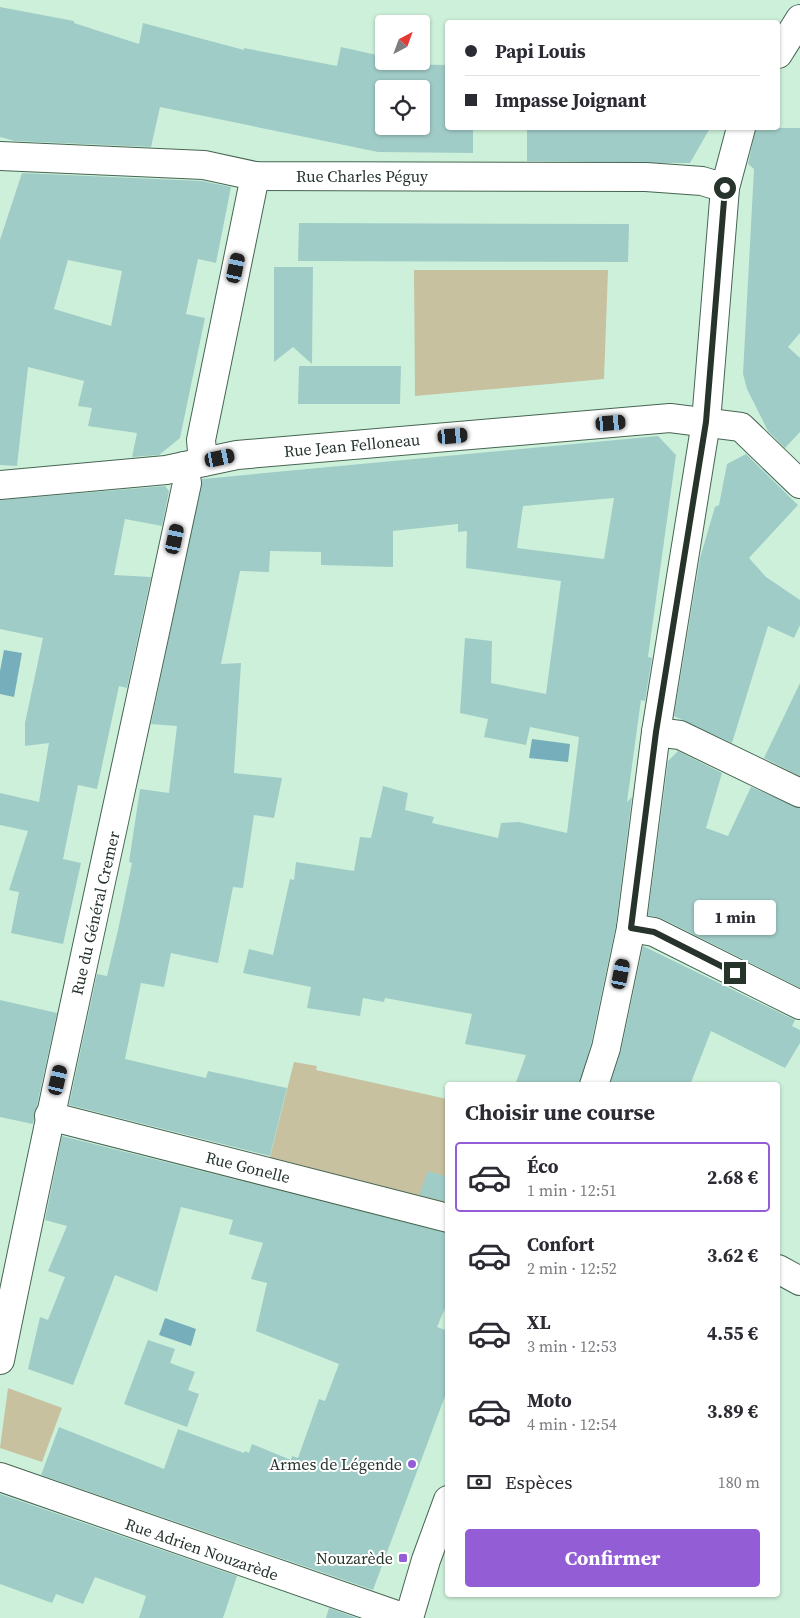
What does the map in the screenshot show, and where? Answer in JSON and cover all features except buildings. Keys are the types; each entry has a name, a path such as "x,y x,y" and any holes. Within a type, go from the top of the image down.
{"street":[{"path":"780,51 800,19"},
{"path":"595,1082 606,1048 631,928 656,732 706,422 725,188 741,130"},
{"name":"Rue Charles Péguy","path":"1,159 204,165 255,176 646,177 702,181 725,188"},
{"name":"Rue du Général Cremer","path":"0,1360 50,1116 105,869 185,492 201,440 255,176"},
{"name":"Rue Jean Felloneau","path":"0,485 166,470 237,455 670,418 741,427 800,484"},
{"path":"656,732 680,735 800,793"},
{"path":"631,928 654,932 800,1005"},
{"name":"Rue Gonelle","path":"50,1116 445,1217"},
{"path":"780,1270 800,1281"},
{"name":"Rue Adrien Nouzarède","path":"0,1477 405,1618"},
{"path":"409,1618 426,1560 445,1508"}],"shaded area":[{"path":"414,270 608,270 604,379 415,396"},
{"path":"294,1062 317,1066 316,1070 445,1099 445,1205 269,1161"},
{"path":"8,1388 62,1408 42,1462 0,1448"}],"water":[{"path":"4,650 22,653 14,697 0,694 0,671"},
{"path":"532,739 570,744 568,762 529,758"},
{"path":"165,1318 196,1329 191,1346 159,1335"}],"place":[{"name":"Armes de Légende","path":"412,1464"},
{"name":"Nouzarède","path":"403,1558"}],"route":[{"path":"725,188 706,422 656,732 631,928 654,932 735,973"}]}
